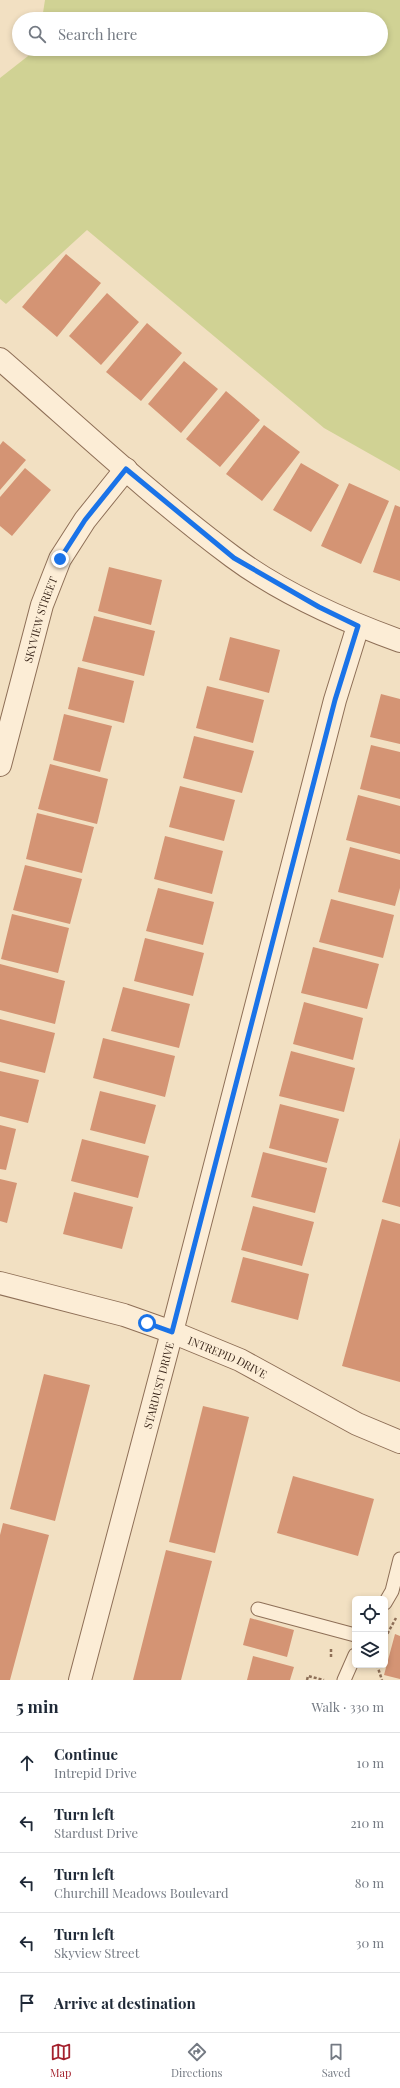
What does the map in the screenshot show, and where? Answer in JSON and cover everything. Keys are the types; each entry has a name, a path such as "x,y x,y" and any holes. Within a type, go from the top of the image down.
{"street":[{"path":"0,359 126,469 234,558 319,607 358,626 400,641"},
{"name":"SKYVIEW STREET","path":"0,765 42,605 60,559 85,520 126,469"},
{"name":"STARDUST DRIVE","path":"80,1680 172,1332 335,700 358,626"},
{"name":"INTREPID DRIVE","path":"0,1283 124,1315 172,1332 240,1360 357,1424 400,1442"}],"lane":[{"path":"388,1598 392,1591 400,1559"},
{"path":"258,1609 352,1634"},
{"path":"344,1680 352,1663"}],"path":[{"path":"388,1632 399,1612"},
{"path":"326,1645 332,1651 330,1662"},
{"path":"378,1668 382,1680"},
{"path":"307,1680 308,1676 325,1680 327,1674"}],"green space":[{"path":"45,0 400,0 400,471 324,428 87,230 6,304 0,299 0,78 28,56 388,56 388,12 43,12"}],"building":[{"path":"66,254 101,283 57,337 22,307"},
{"path":"107,293 139,322 101,365 69,336"},
{"path":"147,323 182,353 141,401 106,372"},
{"path":"184,361 218,389 181,433 148,404"},
{"path":"226,391 260,420 220,467 186,439"},
{"path":"264,425 300,452 262,501 226,474"},
{"path":"3,441 26,460 0,490 0,445"},
{"path":"301,463 339,485 311,532 273,510"},
{"path":"25,468 51,490 12,536 0,526 0,497"},
{"path":"349,483 389,501 361,564 321,546"},
{"path":"395,505 400,507 400,581 373,572"},
{"path":"109,567 162,580 151,625 98,611"},
{"path":"94,616 155,631 144,676 82,661"},
{"path":"230,637 280,650 269,693 219,680"},
{"path":"78,667 134,681 124,723 68,709"},
{"path":"207,686 264,700 253,743 196,728"},
{"path":"381,694 400,699 400,744 370,737"},
{"path":"64,714 112,726 100,772 53,760"},
{"path":"194,736 254,751 242,793 183,778"},
{"path":"371,745 400,752 400,799 360,789"},
{"path":"50,764 108,779 97,824 38,809"},
{"path":"180,786 235,800 224,841 169,827"},
{"path":"358,795 400,806 400,854 346,840"},
{"path":"37,813 94,827 82,873 26,859"},
{"path":"165,836 223,851 212,894 154,879"},
{"path":"350,847 400,860 400,888 395,906 338,892"},
{"path":"25,865 82,879 70,924 13,910"},
{"path":"158,888 214,902 203,945 146,931"},
{"path":"331,899 394,915 383,958 319,942"},
{"path":"12,914 69,928 58,973 1,959"},
{"path":"145,938 204,953 193,996 134,981"},
{"path":"313,947 379,964 367,1009 301,993"},
{"path":"0,964 65,981 55,1024 0,1010"},
{"path":"123,987 190,1004 179,1048 111,1031"},
{"path":"304,1002 363,1018 353,1060 293,1044"},
{"path":"0,1019 55,1033 45,1073 0,1062"},
{"path":"103,1038 175,1056 165,1097 93,1078"},
{"path":"291,1051 355,1068 344,1112 279,1096"},
{"path":"0,1071 39,1080 28,1123 0,1116"},
{"path":"100,1091 156,1105 145,1144 90,1130"},
{"path":"280,1104 339,1119 327,1163 269,1148"},
{"path":"0,1125 16,1129 6,1170 0,1169"},
{"path":"400,1138 400,1207 382,1202"},
{"path":"82,1139 149,1156 138,1198 71,1181"},
{"path":"263,1152 327,1168 315,1213 251,1197"},
{"path":"0,1179 17,1183 7,1223 0,1221"},
{"path":"74,1192 133,1207 122,1249 63,1234"},
{"path":"253,1206 314,1222 302,1266 241,1250"},
{"path":"382,1219 400,1224 400,1382 342,1366"},
{"path":"243,1257 309,1274 298,1320 231,1302"},
{"path":"44,1374 90,1385 55,1521 10,1509"},
{"path":"203,1406 249,1417 215,1553 169,1542"},
{"path":"293,1476 374,1499 358,1556 277,1533"},
{"path":"3,1523 49,1535 10,1680 0,1680 0,1535"},
{"path":"166,1550 212,1561 181,1680 133,1680"},
{"path":"250,1618 294,1630 287,1657 243,1645"},
{"path":"395,1634 400,1636 400,1679 384,1675 386,1668 388,1668 388,1660"},
{"path":"253,1656 294,1667 290,1680 247,1680"}],"route":[{"path":"60,559 85,520 126,469 234,558 277,584 358,626 335,700 172,1332 147,1323"}]}
